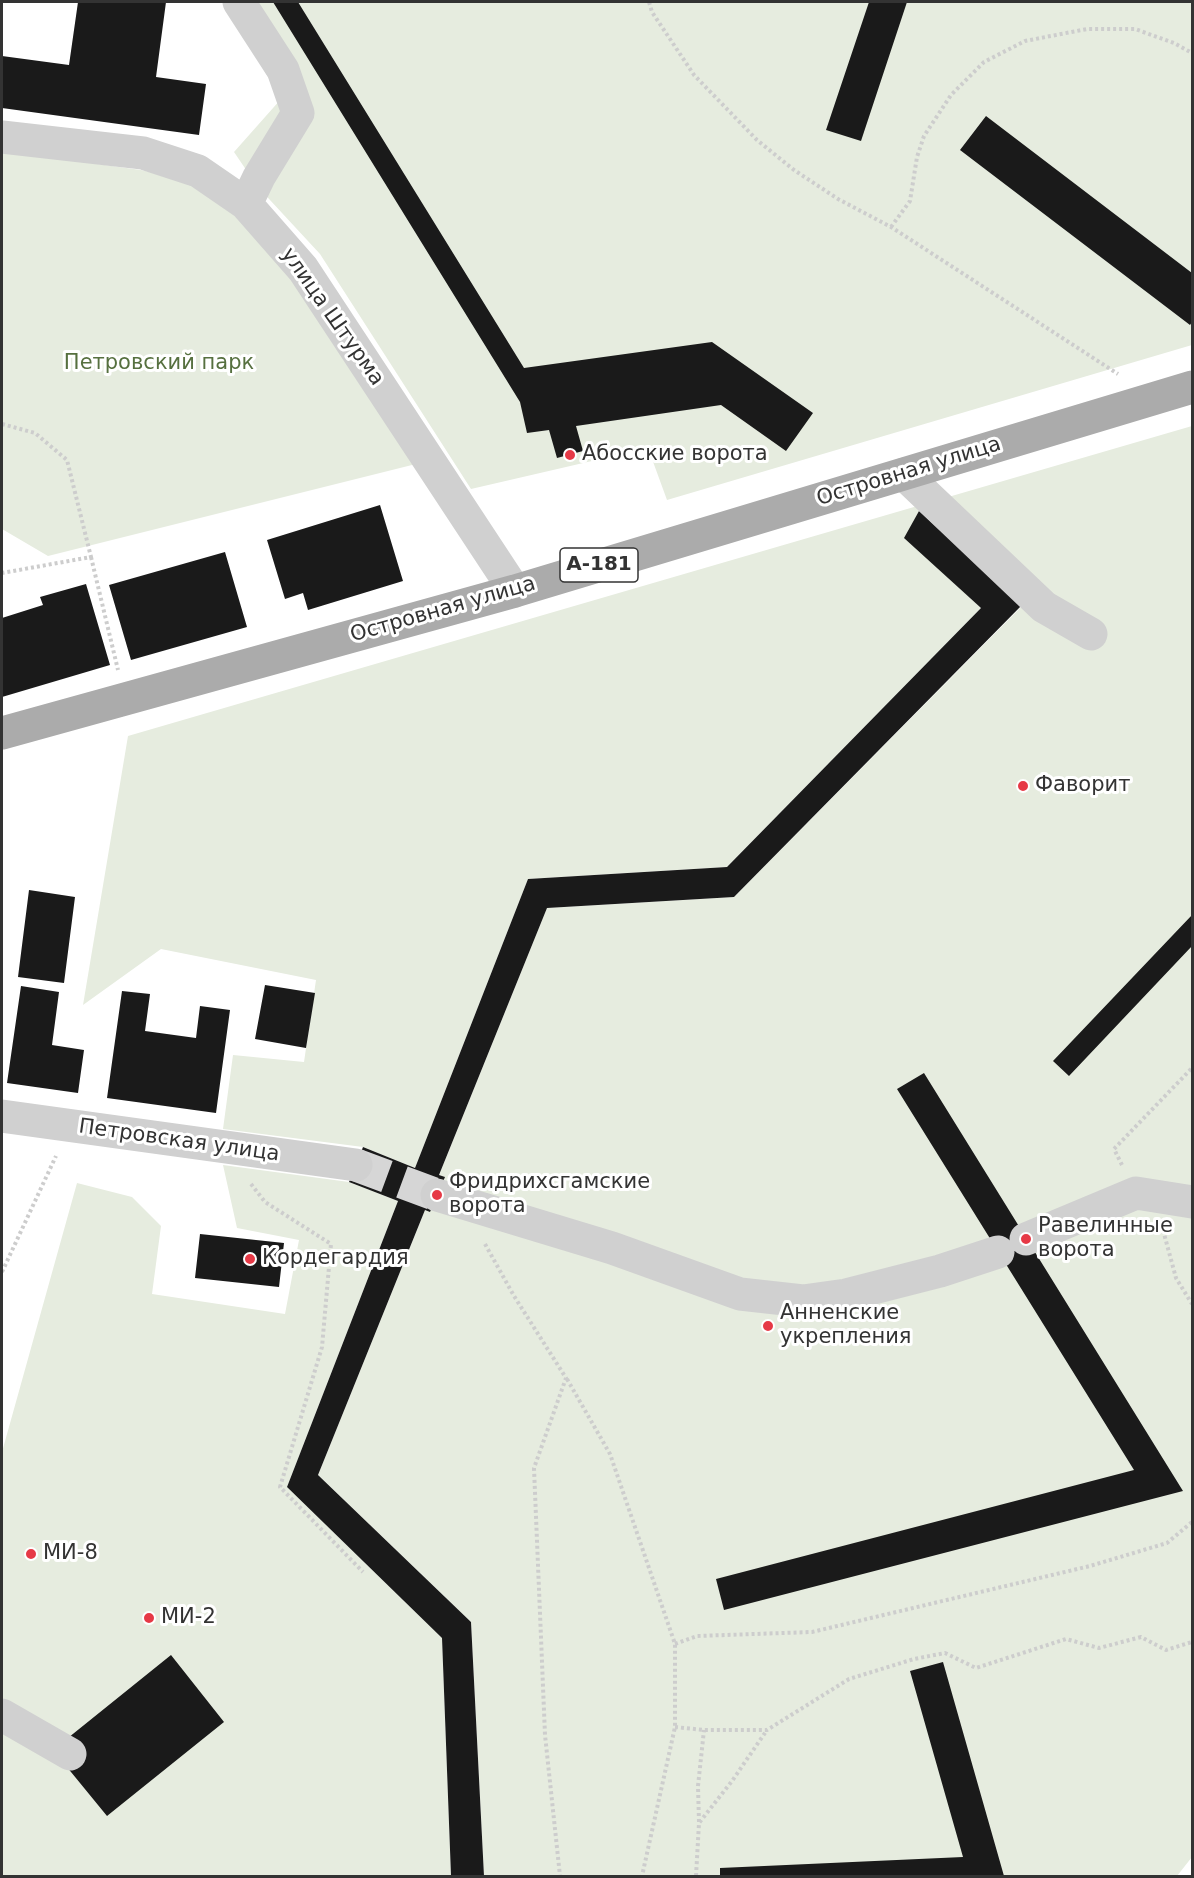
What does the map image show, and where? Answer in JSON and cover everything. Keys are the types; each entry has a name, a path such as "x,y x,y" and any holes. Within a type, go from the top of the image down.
{"main road":[{"name":"Островная улица","path":"2,733 516,591 1192,387"}],"street":[{"path":"239,2 282,70 298,113 259,177 246,204"},
{"name":"улица Штурма","path":"2,137 143,153 198,171 246,204 303,269 516,591"},
{"path":"904,474 1044,607 1091,634"},
{"name":"Петровская улица","path":"2,1116 356,1165"},
{"path":"437,1195 612,1248 740,1294 803,1301 846,1295 940,1271 1145,1194 1192,1202"},
{"path":"2,1715 70,1754"}],"path":[{"path":"649,2 652,12 694,75 757,140 794,170 838,199 891,227 1118,374"},
{"path":"891,227 910,201 917,157 924,136 951,95 984,62 1024,41 1087,29 1135,29 1174,43 1192,53"},
{"path":"2,424 35,433 67,460 120,677"},
{"path":"2,573 91,557"},
{"path":"1192,1068 1114,1149 1145,1194 1176,1278 1192,1304"},
{"path":"2,1272 71,1126"},
{"path":"223,1147 265,1202 331,1244 322,1347 280,1487 363,1572"},
{"path":"478,1236 486,1244 514,1296 567,1378 610,1454 675,1644 675,1726 642,1876"},
{"path":"560,1876 545,1735 534,1468 567,1378"},
{"path":"675,1644 697,1635 812,1632 1090,1566 1167,1543 1192,1522"},
{"path":"699,1823 732,1781 767,1730 849,1679 914,1659 945,1653 976,1668 1066,1639 1099,1648 1141,1637 1166,1650 1192,1642"},
{"path":"675,1726 704,1730 767,1730"},
{"path":"696,1876 699,1823 698,1786 704,1730"}],"green space":[{"path":"224,2 1192,2 1192,345 667,500 648,448 471,489 320,254 257,186 234,152 281,99"},
{"name":"Петровский парк","path":"2,151 141,170 195,182 233,210 295,278 416,464 48,556 2,529"},
{"path":"1192,426 1192,1857 1177,1876 484,1876 471,1622 318,1475 425,1210 444,1177 439,1175 547,908 734,897 1022,606 919,511 905,538 981,608 727,867 528,879 415,1168 363,1147 223,1129 233,1055 304,1062 316,980 161,949 83,1005 128,736"},
{"path":"223,1165 349,1182 398,1201 287,1487 442,1638 451,1876 2,1876 2,1452 77,1183 132,1197 161,1226 152,1294 285,1314 299,1240 237,1228"}],"building":[{"path":"78,2 166,2 156,77 206,84 199,135 2,108 2,56 69,65"},
{"path":"273,2 298,2 524,368 712,342 813,413 786,451 721,405 576,426 583,451 557,458 549,430 527,433 520,402"},
{"path":"869,2 907,2 861,141 826,130"},
{"path":"986,116 1192,273 1192,322 1190,325 960,150"},
{"path":"380,505 403,581 308,610 303,593 285,599 267,540"},
{"path":"919,511 1022,605 734,897 547,908 439,1175 445,1177 430,1212 425,1210 318,1475 471,1622 484,1876 451,1876 442,1638 287,1487 398,1201 349,1182 363,1147 415,1168 528,879 727,867 981,608 904,538"},
{"path":"225,552 247,627 131,660 109,585"},
{"path":"86,584 110,665 2,697 2,618 43,605 40,597"},
{"path":"29,890 75,897 64,983 18,977"},
{"path":"1192,915 1192,946 1069,1076 1053,1061"},
{"path":"265,985 315,993 306,1048 255,1039"},
{"path":"21,986 59,992 52,1045 84,1050 78,1093 7,1083"},
{"path":"122,991 150,994 145,1031 196,1038 200,1006 230,1010 216,1113 107,1098"},
{"path":"924,1073 1183,1491 724,1610 716,1579 1134,1470 897,1089"},
{"path":"200,1234 284,1243 279,1287 195,1278"},
{"path":"171,1655 224,1722 107,1816 53,1750"},
{"path":"943,1662 1004,1876 720,1876 720,1868 963,1857 910,1671"}],"tunnel":[{"path":"356,1165 437,1195"}],"place":[{"name":"Абосские ворота","path":"570,455"},
{"name":"Фаворит","path":"1023,786"},
{"name":"Фридрихсгамские ворота","path":"437,1195"},
{"name":"Равелинные ворота","path":"1026,1239"},
{"name":"Кордегардия","path":"250,1259"},
{"name":"Анненские укрепления","path":"768,1326"},
{"name":"МИ-8","path":"31,1554"},
{"name":"МИ-2","path":"149,1618"}]}
